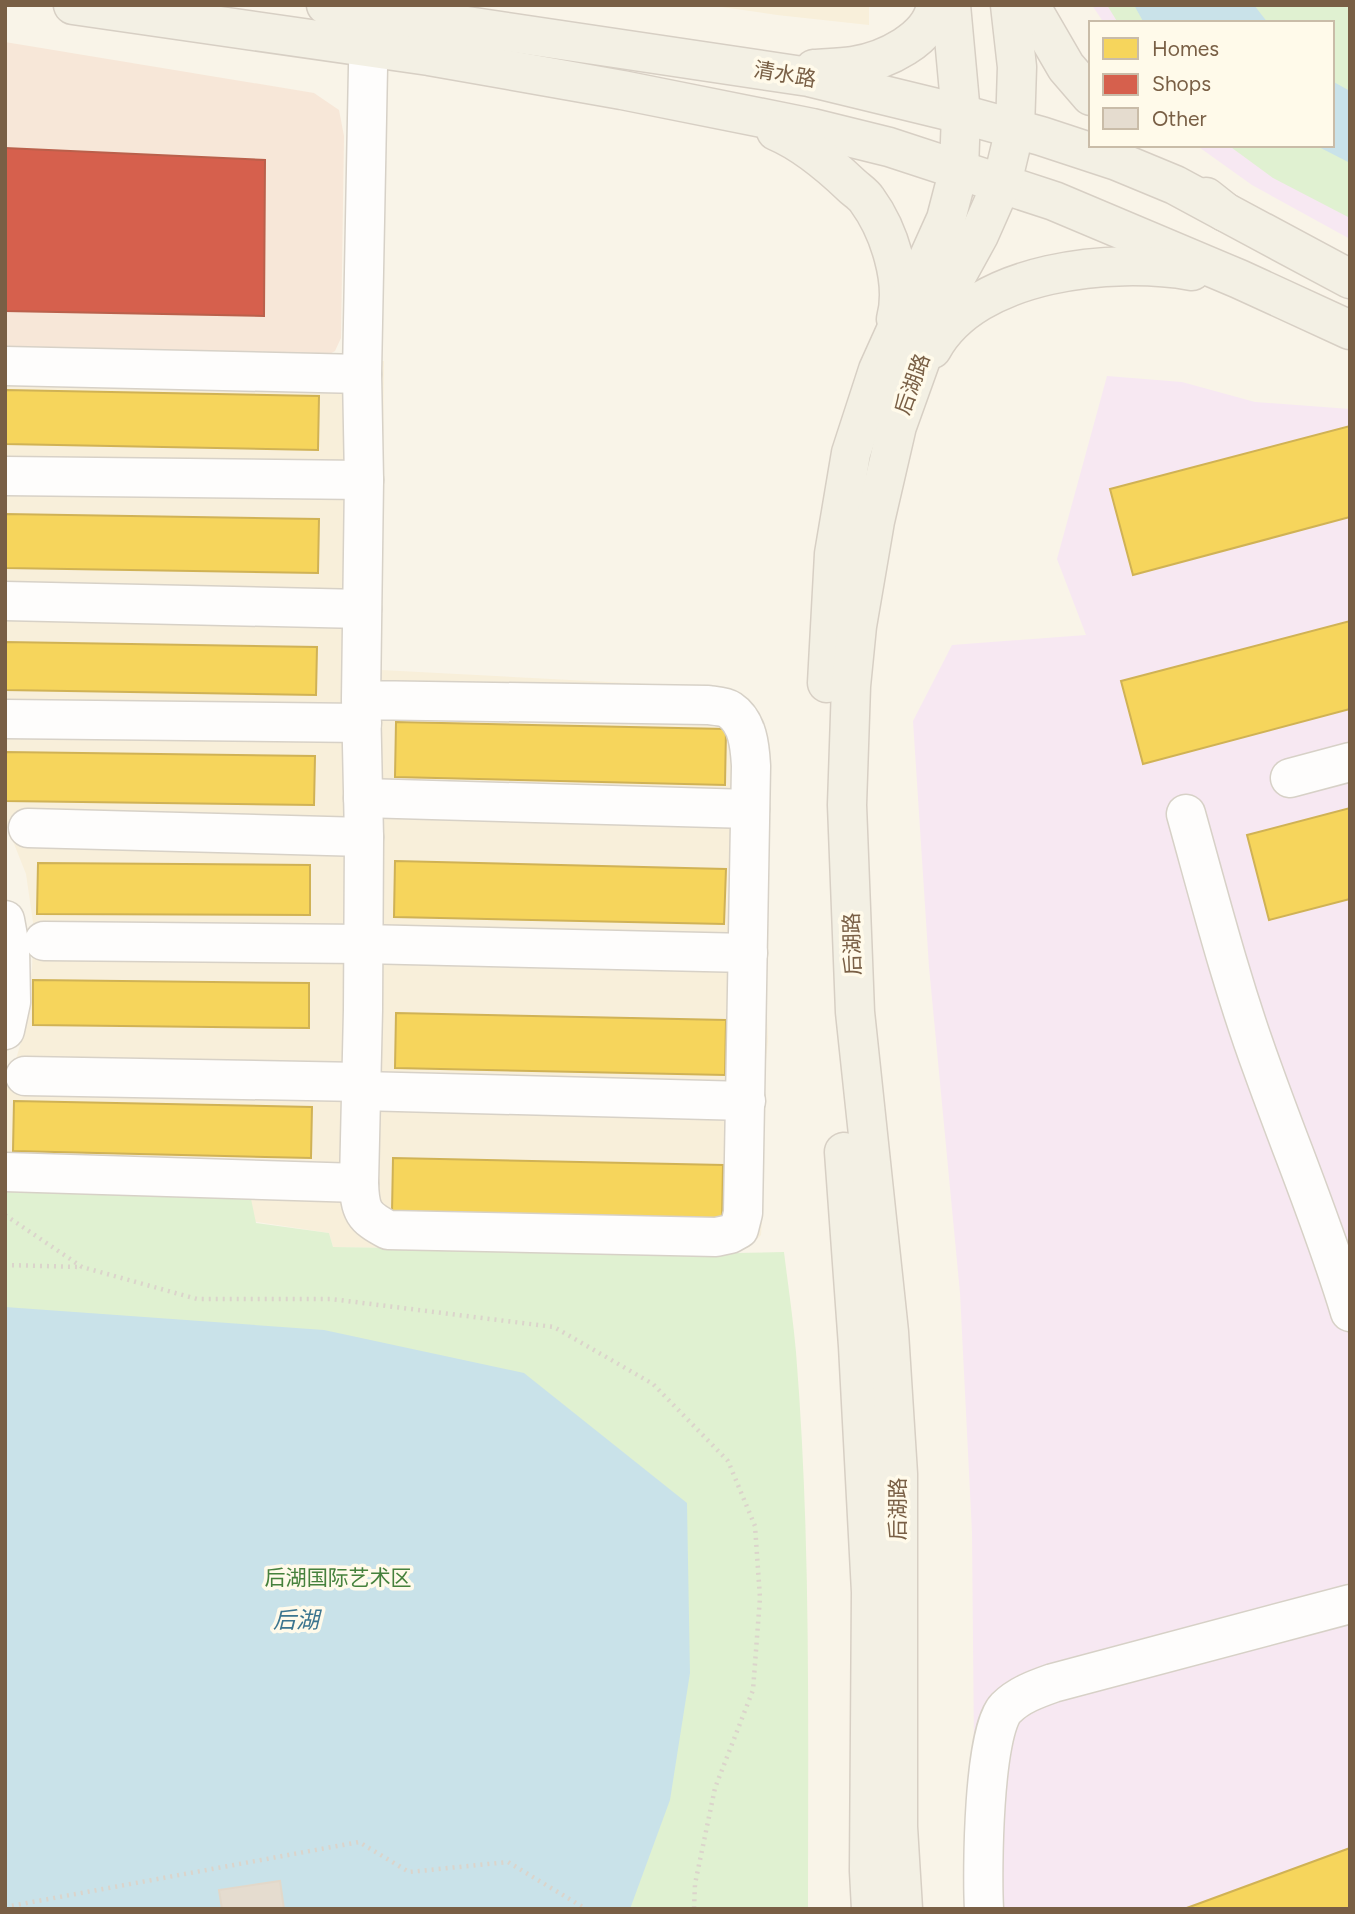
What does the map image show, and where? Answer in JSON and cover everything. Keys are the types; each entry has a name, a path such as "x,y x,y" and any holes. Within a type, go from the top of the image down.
{"main road":[{"path":"73,5 369,29 622,90 812,128 958,169 1054,201 1239,279 1350,330"},
{"name":"清水路","path":"327,5 369,29 809,77 961,114 1117,161 1175,185 1225,212"},
{"path":"767,71 854,66 884,58 921,36 935,13 936,5"},
{"name":"后湖路","path":"871,1909 871,1592 858,1346 822,830 827,674 834,554 851,453 878,370 946,219 958,169 961,114 951,5"},
{"name":"后湖路","path":"903,1909 898,1827 898,1474 889,1332 855,1012 847,805 850,686 875,521 897,426 940,306 979,235 1002,183 1016,129 1017,67 1010,5"},
{"path":"1030,5 1066,67 1089,94"},
{"path":"722,110 780,132 825,161 866,199 889,240 898,276 900,306 890,342"},
{"path":"1142,147 1225,212 1350,279"},
{"path":"911,387 935,344 954,321 983,299 1020,282 1071,270 1133,266 1181,269 1239,279"}],"street":[{"path":"5,719 361,712 694,705 729,709 741,721 750,744 747,1101 743,1213 739,1228 730,1234 716,1237 388,1230 372,1222 361,1210 359,1183 364,836 361,712 362,374 369,29"},
{"path":"5,366 362,374"},
{"path":"5,475 363,480"},
{"path":"5,601 362,608"},
{"path":"1290,778 1350,762"},
{"path":"363,798 750,809"},
{"path":"1186,814 1231,974 1262,1069 1322,1224 1350,1312"},
{"path":"28,828 364,836"},
{"path":"5,920 10,947 11,1002 5,1030"},
{"path":"44,941 363,944 748,953"},
{"path":"24,1076 747,1101"},
{"path":"5,1172 359,1183"},
{"path":"984,1909 982,1877 988,1774 995,1731 1004,1709 1026,1693 1053,1682 1350,1604"}],"path":[{"path":"5,1215 82,1267"},
{"path":"5,1265 82,1267 197,1299 331,1299 554,1327 653,1384 728,1461 755,1526 760,1598 753,1690 715,1788 695,1884 694,1909"},
{"path":"5,1907 359,1842 409,1872 508,1862 586,1909"}],"shaded area":[{"path":"708,5 869,5 869,25 777,15"},
{"path":"1092,5 1350,5 1350,239 1252,185 1199,147 1334,147 1334,21 1103,21"},
{"path":"5,42 314,93 339,110 344,136 341,338 335,351 323,358 5,352"},
{"path":"384,361 381,670 724,688 742,694 756,713 768,1041 759,1128 761,1235 749,1247 733,1253 333,1247 329,1233 5,1183 5,1092 24,1032 34,929 26,874 5,821 5,368"},
{"path":"1107,376 1182,382 1255,402 1350,409 1350,1909 998,1909 974,1752 972,1532 960,1293 929,967 913,721 952,645 1086,635 1057,559"}],"green space":[{"path":"1107,5 1350,5 1350,218 1273,178 1231,147 1334,147 1334,21 1117,21"},
{"name":"后湖","path":"5,1183 250,1194 256,1223 329,1233 333,1247 784,1252 796,1352 804,1491 808,1630 808,1909 5,1909"}],"water":[{"path":"1134,5 1254,5 1266,21 1143,21"},
{"path":"1334,82 1350,91 1350,163 1319,147 1334,147"},
{"name":"后湖","path":"5,1307 324,1330 524,1373 687,1503 690,1673 670,1800 630,1909 5,1909"}],"building: Homes":[{"path":"5,390 319,396 318,450 5,444"},
{"path":"1350,426 1350,517 1133,575 1110,489"},
{"path":"5,514 319,519 318,573 5,568"},
{"path":"1350,621 1350,709 1143,764 1121,681"},
{"path":"5,642 317,647 316,695 5,690"},
{"path":"396,722 726,729 725,785 395,777"},
{"path":"5,752 315,756 314,805 5,801"},
{"path":"1350,808 1350,899 1269,920 1247,835"},
{"path":"395,861 726,869 724,924 394,917"},
{"path":"38,863 310,865 310,915 37,914"},
{"path":"33,980 309,983 309,1028 33,1025"},
{"path":"396,1013 726,1020 725,1075 395,1068"},
{"path":"14,1101 312,1107 311,1158 13,1151"},
{"path":"393,1158 723,1165 722,1220 392,1213"},
{"path":"1350,1848 1350,1909 1184,1909"}],"building: Shops":[{"path":"5,148 265,160 264,316 5,311"}],"building: Other":[{"path":"280,1881 284,1909 222,1909 219,1890"}],"park label":[{"name":"后湖国际艺术区","path":"338,1577"}]}
